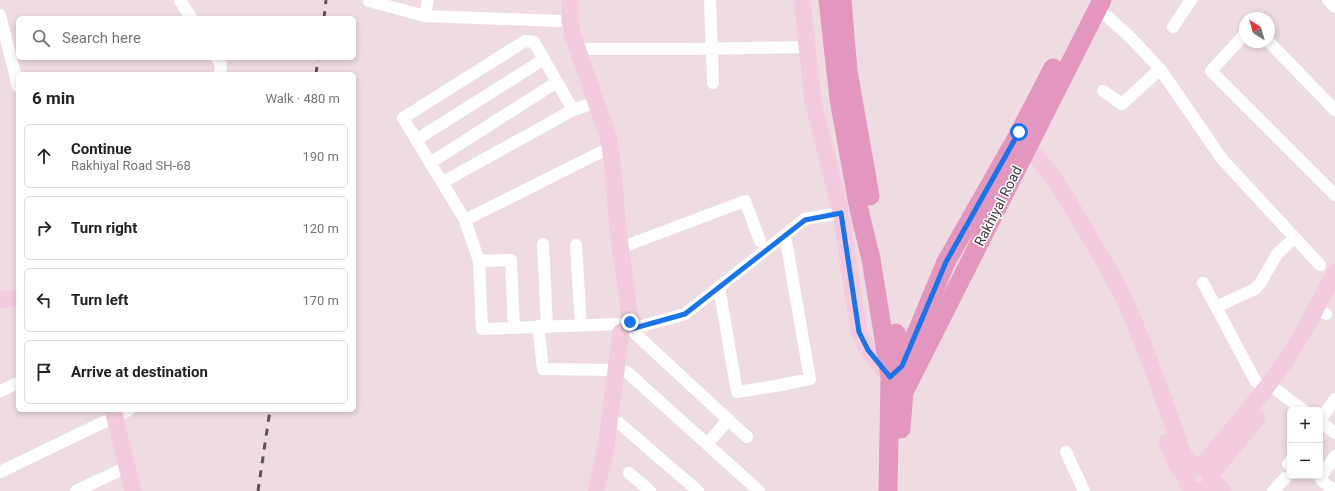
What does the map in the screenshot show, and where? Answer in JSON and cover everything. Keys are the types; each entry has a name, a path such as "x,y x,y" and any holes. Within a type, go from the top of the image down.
{"main road":[{"path":"828,0 850,211 871,259 896,372 904,392 898,491"},
{"path":"842,0 848,71 872,207 896,372"},
{"path":"888,491 890,408 896,372 946,262 1019,148 1096,3"},
{"name":"Rakhiyal Road","path":"890,408 904,392 1019,148"}],"street":[{"path":"180,0 190,16"},
{"path":"425,16 428,0"},
{"path":"559,0 562,33 580,107 601,152 607,221 626,327 747,437"},
{"path":"570,0 571,28 609,139 613,169 626,327 619,422 606,491"},
{"path":"710,0 713,83"},
{"path":"580,107 557,82 534,42 525,40 403,118 465,220 479,262 482,329 581,325 626,327 685,314 805,220 850,211 813,101 802,0"},
{"path":"1174,27 1191,0"},
{"path":"1328,0 1335,7"},
{"path":"370,2 425,16 560,21"},
{"path":"1096,3 1108,18 1132,39 1160,69 1222,159 1294,238 1328,268 1321,312 1278,391 1198,482"},
{"path":"0,15 16,78"},
{"path":"1239,41 1211,71 1335,195"},
{"path":"577,49 807,47"},
{"path":"1275,48 1335,110"},
{"path":"416,140 544,59"},
{"path":"219,60 222,64 220,72"},
{"path":"1103,91 1122,104 1160,69"},
{"path":"430,163 557,82"},
{"path":"443,182 580,107"},
{"path":"1019,148 1047,170 1060,188 1125,302 1141,337 1183,454 1198,482 1223,491"},
{"path":"465,220 601,152"},
{"path":"620,248 745,201 760,242"},
{"path":"719,287 737,392 810,379 785,235"},
{"path":"1216,307 1255,289 1261,282 1277,254 1294,238"},
{"path":"543,244 543,369 622,371 759,491"},
{"path":"576,245 581,325"},
{"path":"479,262 511,260 514,327"},
{"path":"1203,283 1256,382"},
{"path":"1198,482 1321,312 1335,297"},
{"path":"0,300 16,298"},
{"path":"596,491 622,371"},
{"path":"0,391 16,384"},
{"path":"1278,391 1299,407"},
{"path":"1323,417 1335,399"},
{"path":"0,472 119,412 127,467 133,491"},
{"path":"707,444 728,420"},
{"path":"619,422 698,491"},
{"path":"1323,423 1335,433"},
{"path":"1066,452 1084,491"},
{"path":"1334,491 1320,478 1335,456"},
{"path":"76,491 127,467"},
{"path":"629,473 650,491"},
{"path":"1273,491 1285,478"}],"railway":[{"path":"324,16 326,0"},
{"path":"316,72 318,60"},
{"path":"258,491 270,412"}],"route":[{"path":"630,322 632,326 631,329 685,314 805,220 841,213 859,332 868,350 890,377 902,366 946,262 1019,132"}]}
